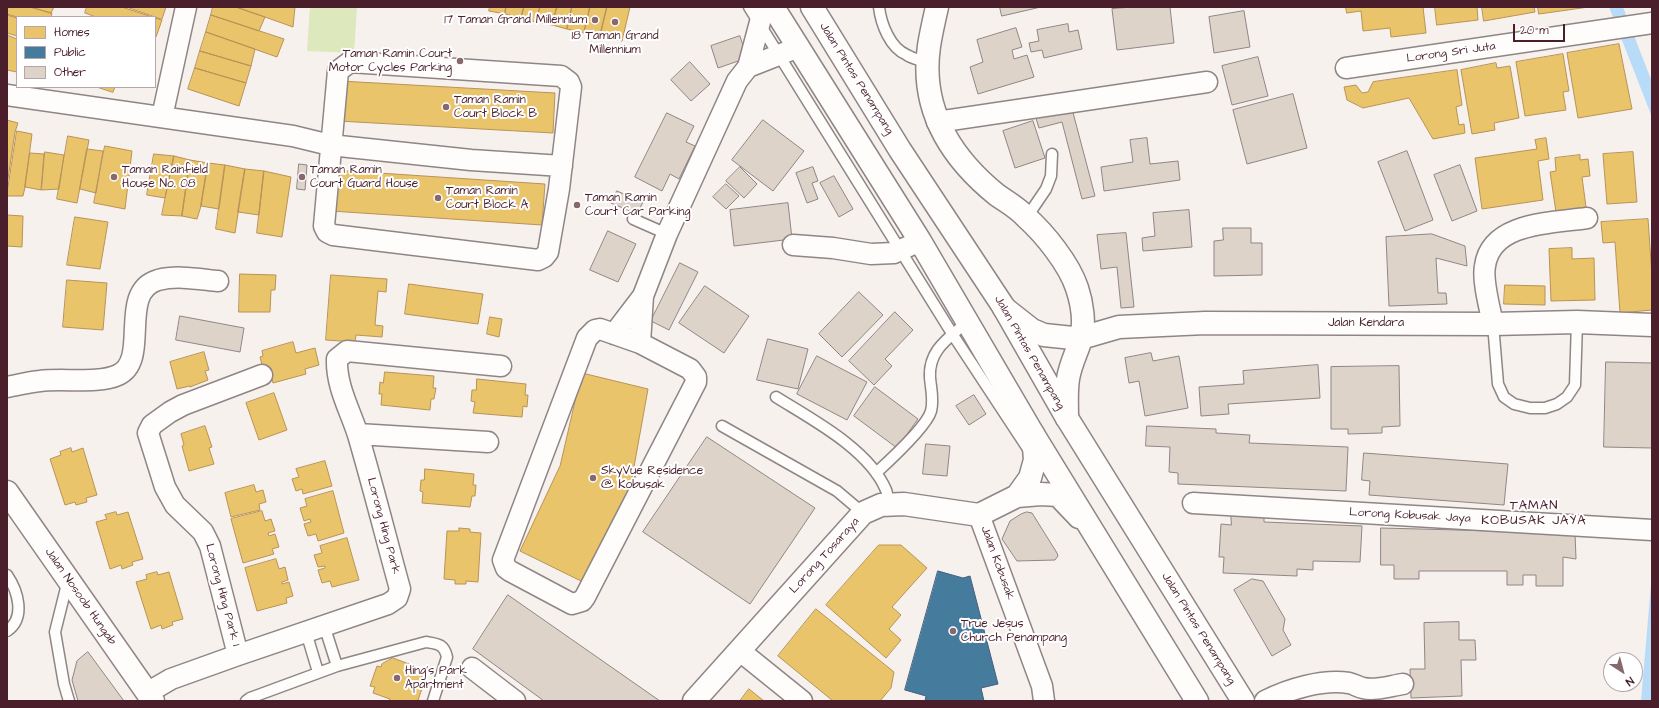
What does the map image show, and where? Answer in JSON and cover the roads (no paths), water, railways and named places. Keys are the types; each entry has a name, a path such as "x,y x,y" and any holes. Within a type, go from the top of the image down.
{"main road":[{"path":"773,7 920,240 960,329 1033,434 1197,701"},
{"path":"791,7 798,18 800,28 799,47"},
{"name":"Jalan Pintas Penampang","path":"812,7 900,150 1003,306 1067,418 1243,701"},
{"path":"937,7 929,46 928,63 929,94 938,122 955,151 969,168 997,195 1027,217 1056,251 1076,286 1081,302 1083,320 1082,338 1075,354 1068,378 1067,418"},
{"name":"Jalan Kendara","path":"1003,306 1032,330 1044,335 1082,338 1119,327 1168,324 1493,324 1577,322 1652,325"},
{"path":"1017,496 1030,478 1035,460 1033,434"},
{"name":"Jalan Nosoob Hungab","path":"7,492 150,697"},
{"path":"979,515 1017,496 1041,494 1058,495 1090,527"},
{"name":"Lorong Tosaraya","path":"694,701 864,513 881,505 904,504 979,515"}],"street":[{"path":"162,117 186,7"},
{"path":"614,334 643,296 667,234 737,81 748,67 762,15"},
{"name":"Lorong Sri Juta","path":"1346,68 1645,24"},
{"path":"748,67 799,47"},
{"path":"350,62 561,76 569,82 571,87 562,166 548,252 544,257 538,260 333,235 327,232 324,226 330,145 338,71 350,62"},
{"path":"938,122 1207,82"},
{"path":"7,96 293,136 330,145 471,160 562,166"},
{"path":"1493,324 1484,267 1489,253 1498,240 1510,232 1523,228 1586,218"},
{"path":"792,245 833,248 871,254 894,253 920,240"},
{"path":"7,387 40,381 98,379 119,375 129,364 133,352 137,303 140,294 146,287 156,281 172,278 218,281"},
{"path":"640,343 643,296"},
{"path":"600,329 640,343 690,369 696,377 696,382 585,597 582,601 572,604 510,571 504,564 504,555 590,333 600,329"},
{"name":"Lorong Hing Park","path":"150,697 171,679 238,654 388,604 397,598 400,589 358,434 336,370 337,359 347,351 501,366"},
{"name":"Lorong Hing Park 1","path":"238,654 210,546 204,532 175,505 165,487 148,433 152,425 183,405 262,375"},
{"path":"358,434 488,442"},
{"name":"Lorong Kobusak Jaya","path":"1193,503 1652,530"},
{"name":"Jalan Kobusak","path":"979,515 1042,686 1044,701"},
{"path":"740,651 802,701"},
{"path":"472,668 515,701"},
{"path":"1265,701 1290,691 1323,683 1349,683 1364,688 1374,689 1403,684"}],"lane":[{"path":"749,7 762,15 779,54 900,250 960,329 1035,460"},
{"path":"879,7 880,16 884,27 893,44 905,55 928,63"},
{"path":"1027,217 1046,189 1051,176 1052,154"},
{"path":"633,219 667,234"},
{"path":"1493,324 1498,384 1504,397 1514,404 1530,408 1545,408 1557,404 1567,397 1575,385 1577,322"},
{"path":"876,472 896,455 931,412 933,396 930,363 940,345 960,329"},
{"path":"776,397 832,432 858,453 876,472 886,490 888,505"},
{"path":"722,426 837,491 864,513"},
{"path":"7,575 19,598 18,614 12,628 7,631"},
{"path":"68,580 55,632 64,684 69,701"},
{"path":"315,629 337,666"},
{"path":"315,629 318,672"},
{"path":"246,701 250,698 318,672 426,642 439,644 446,650 447,657 433,701"}],"water":[{"path":"1609,7 1623,7 1652,82 1652,117"},
{"path":"1652,573 1652,701 1641,701 1643,692"}],"place":[{"name":"17 Taman Grand Millennium","path":"595,20"},
{"name":"18 Taman Grand Millennium","path":"615,22"},
{"name":"Taman Ramin Court Motor Cycles Parking","path":"460,61"},
{"name":"Taman Ramin Court Block B","path":"446,107"},
{"name":"Taman Rainfield House No. 08","path":"114,177"},
{"name":"Taman Ramin Court Guard House","path":"302,177"},
{"name":"Taman Ramin Court Block A","path":"438,198"},
{"name":"Taman Ramin Court Car Parking","path":"577,205"},
{"name":"SkyVue Residence @ Kobusak","path":"593,478"},
{"name":"True Jesus Church Penampang","path":"953,631"},
{"name":"Hing's Park Apartment","path":"397,678"}],"district":[{"name":"TAMAN KOBUSAK JAYA","path":"1534,514"}]}
